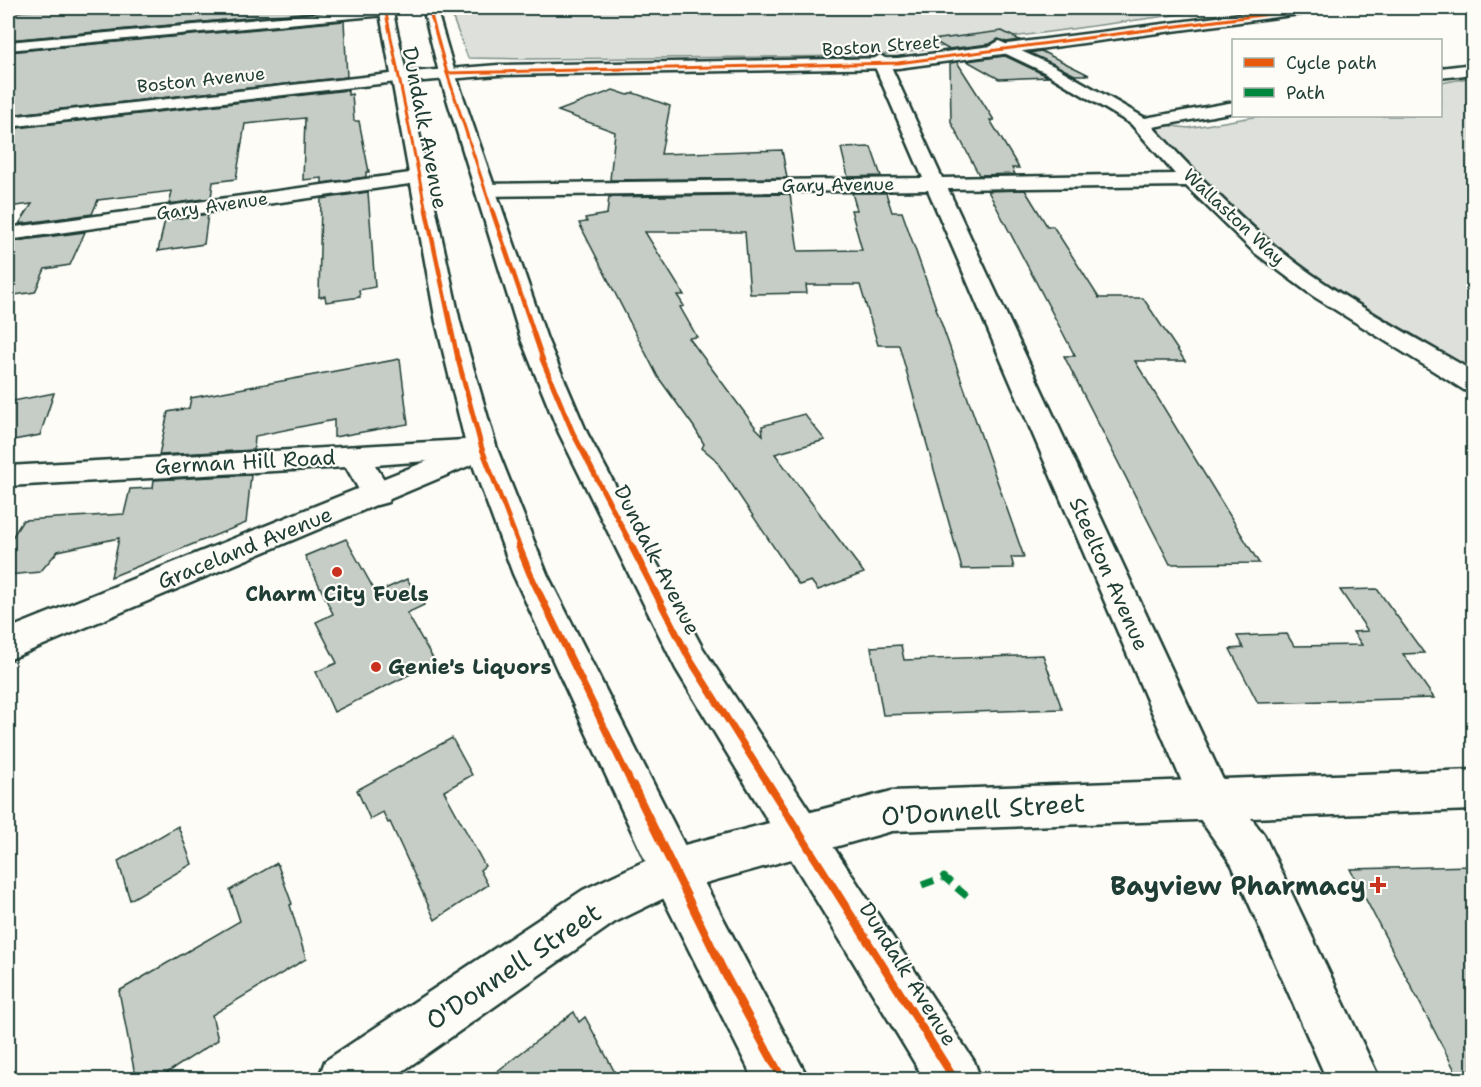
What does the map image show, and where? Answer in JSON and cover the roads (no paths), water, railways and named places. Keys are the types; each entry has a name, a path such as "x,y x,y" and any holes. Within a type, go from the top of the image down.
{"street":[{"name":"Dundalk Avenue","path":"429,8 534,339 573,433 689,658 955,1080"},
{"name":"Boston Street","path":"399,78 447,70 881,62 1151,27 1276,8"},
{"name":"Boston Street","path":"1151,27 1314,8"},
{"name":"Dundalk Avenue","path":"385,9 417,178 448,322 482,449 530,574 673,870 726,976 783,1080"},
{"path":"8,46 385,9"},
{"name":"Wallaston Way","path":"1003,47 1097,96 1141,124 1191,180 1263,248 1322,291 1473,384"},
{"name":"Steelton Avenue","path":"881,62 1210,798 1248,850 1354,1080"},
{"path":"1442,73 1473,69"},
{"name":"Boston Avenue","path":"8,122 399,78"},
{"path":"1141,124 1232,107"},
{"name":"Gary Avenue","path":"8,234 417,178"},
{"name":"Gary Avenue","path":"486,190 1191,180"},
{"name":"German Hill Road","path":"8,476 482,449"},
{"name":"Graceland Avenue","path":"8,645 482,449"},
{"path":"355,456 377,494"},
{"name":"O'Donnell Street","path":"344,1080 599,906 673,870 800,834 892,811 1473,790"}],"place":[{"name":"Charm City Fuels","path":"337,572"},
{"name":"Genie's Liquors","path":"376,667"},
{"name":"Bayview Pharmacy","path":"1378,885"}]}
